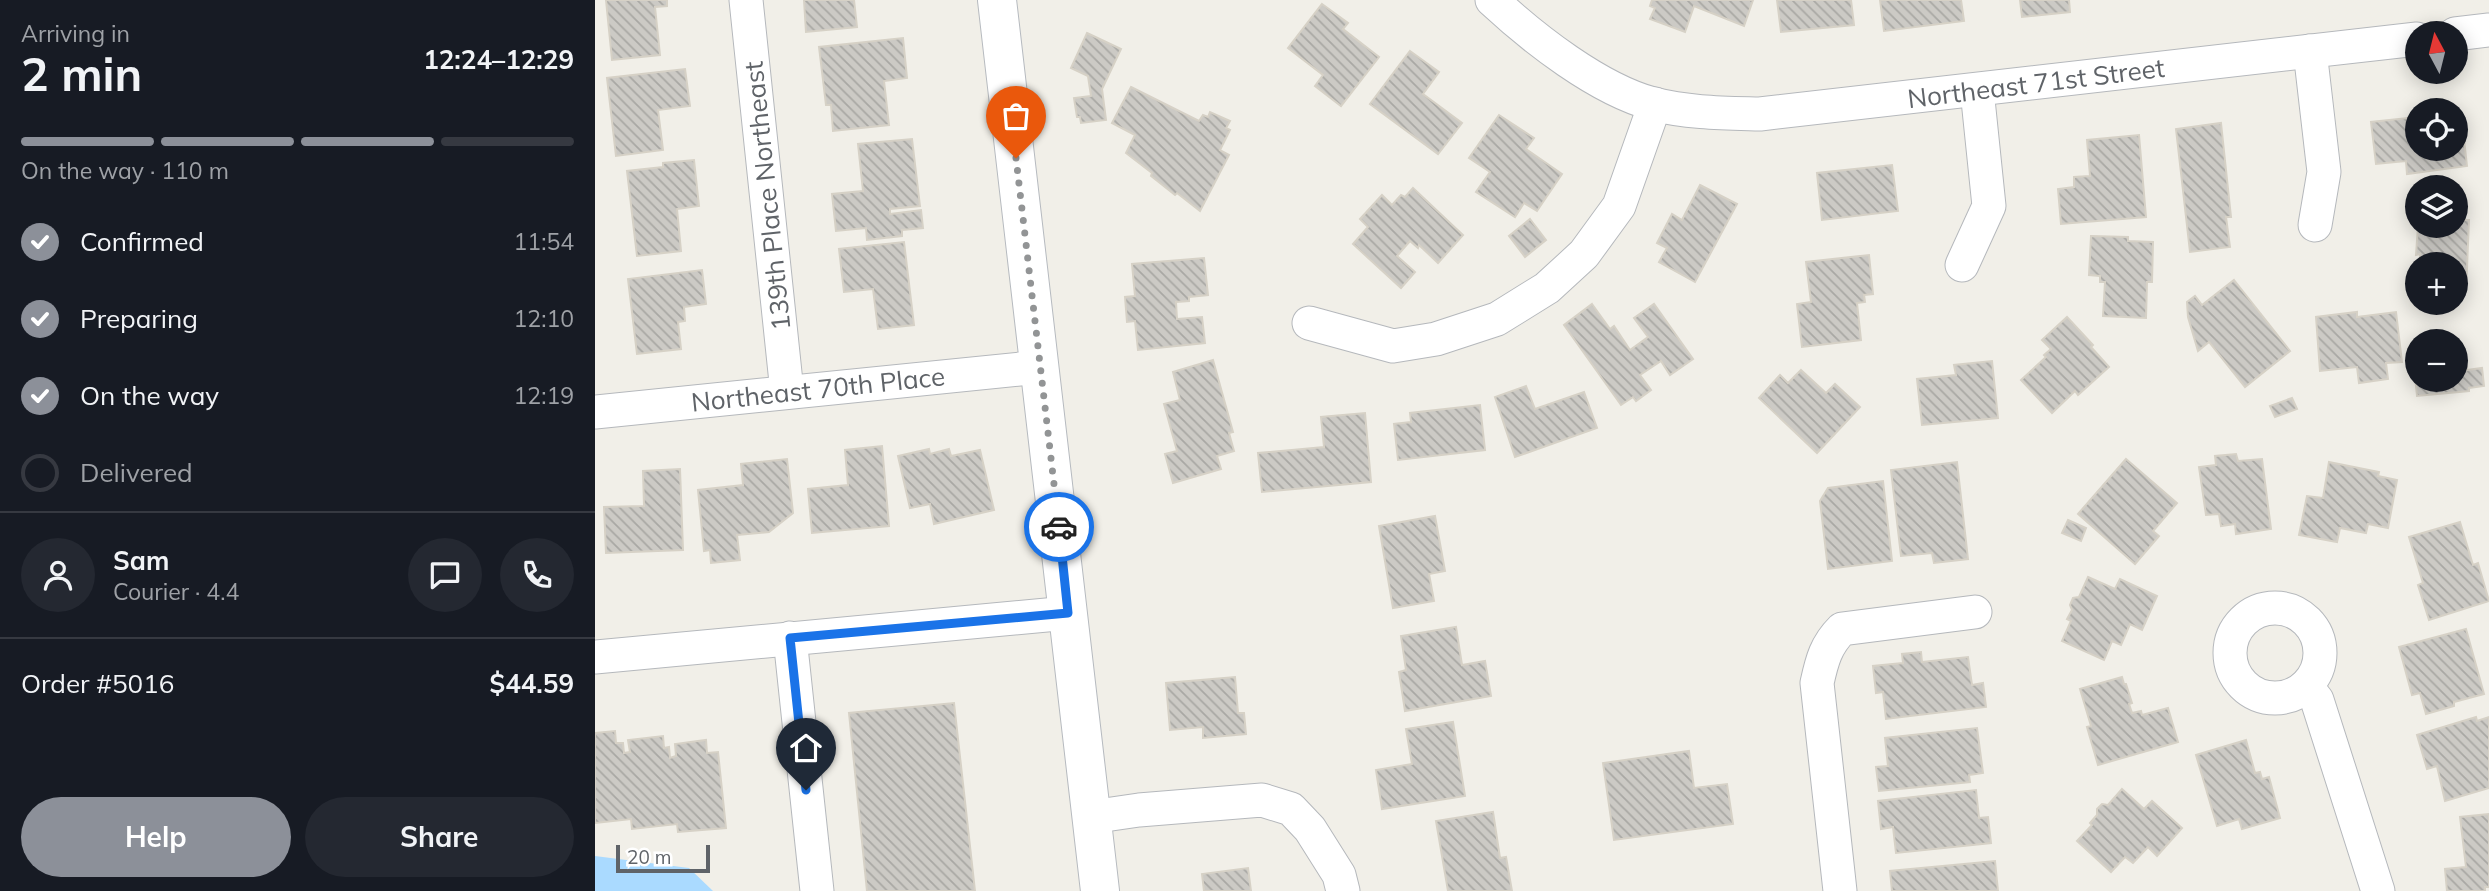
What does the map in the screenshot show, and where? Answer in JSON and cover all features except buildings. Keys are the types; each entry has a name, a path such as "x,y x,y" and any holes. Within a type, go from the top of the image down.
{"main road":[{"path":"997,0 1100,891"}],"street":[{"name":"139th Place Northeast","path":"746,0 787,392"},
{"name":"Northeast 71st Street","path":"1492,0 1524,30 1598,79 1632,97 1703,112 1760,114 2405,39"},
{"path":"2468,32 2489,30"},
{"path":"2310,51 2325,172 2315,225"},
{"path":"1962,265 1989,206 1977,90"},
{"path":"1309,323 1393,346 1436,339 1497,319 1547,288 1584,254 1619,206 1655,104"},
{"name":"Northeast 70th Place","path":"595,412 1040,367"},
{"path":"1840,891 1817,683 1823,654 1830,640 1842,629 1975,612"},
{"path":"595,657 1068,613"},
{"path":"790,638 817,891"},
{"path":"2305,686 2317,700 2378,891"},
{"path":"1091,817 1139,810 1262,800 1291,809 1310,829 1339,875 1343,891"}],"water":[{"path":"595,856 689,868 713,891 595,891"}],"way so far":[{"path":"1016,158 1059,527"}],"route":[{"path":"806,790 790,638 1068,613 1059,527"}]}
